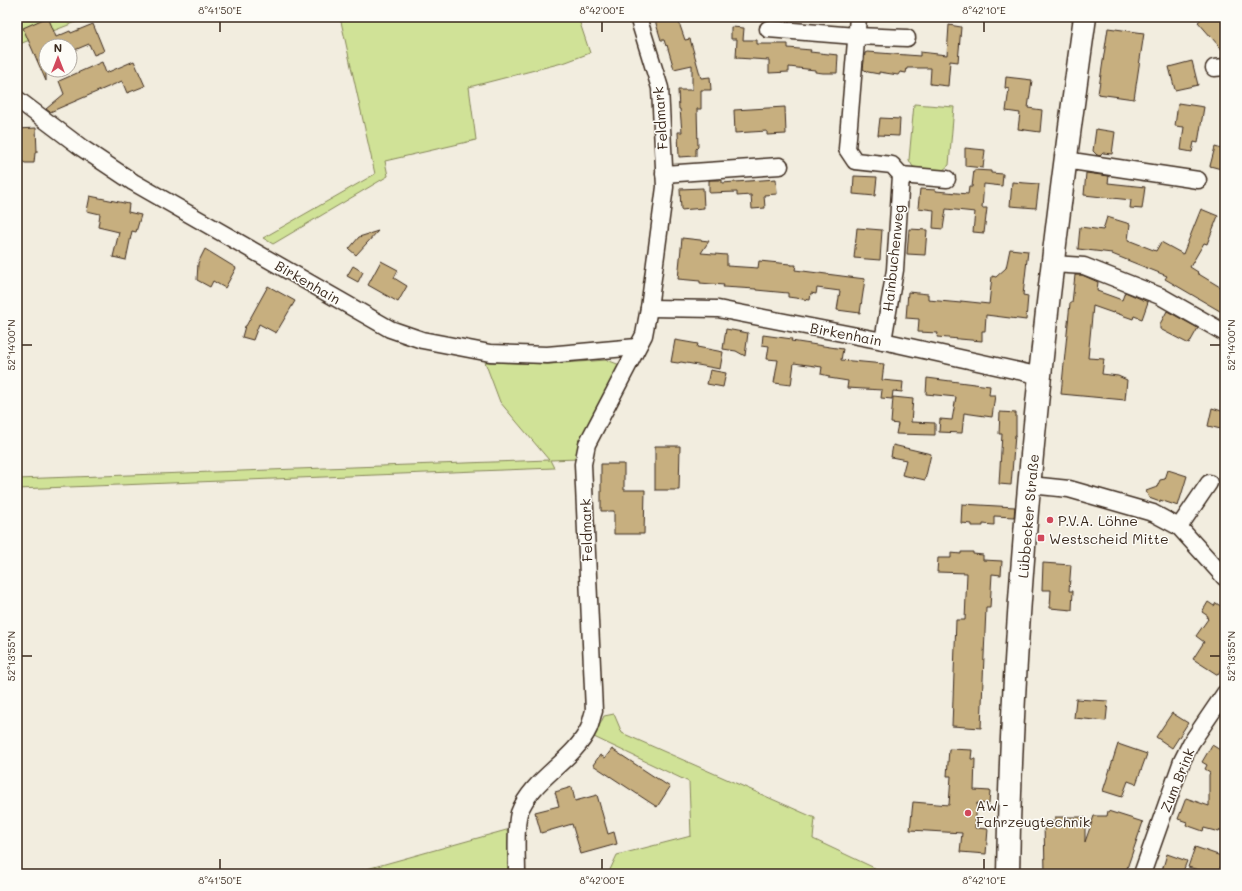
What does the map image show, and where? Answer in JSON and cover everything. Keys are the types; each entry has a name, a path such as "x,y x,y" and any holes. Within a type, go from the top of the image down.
{"main road":[{"name":"Lübbecker Straße","path":"1008,874 1013,711 1030,485 1053,264 1085,17"}],"street":[{"name":"Feldmark","path":"517,874 517,831 519,813 531,791 578,744 589,728 594,711 583,464 588,444 644,335 665,187 660,88 638,17"},
{"path":"858,17 847,149 855,161 892,165 901,175 947,179"},
{"path":"768,29 856,36 907,38"},
{"name":"Birkenhain","path":"17,99 82,148 133,182 390,329 422,340 490,353 547,355 637,347"},
{"path":"1066,160 1198,180"},
{"path":"664,174 780,166"},
{"name":"Hainbuchenweg","path":"883,341 895,270 901,175"},
{"path":"1053,264 1084,266 1160,296 1225,333"},
{"name":"Birkenhain","path":"649,308 718,310 883,341 1041,376"},
{"path":"1179,527 1209,483"},
{"path":"1030,485 1069,489 1154,513 1179,527 1225,578"},
{"name":"Zum Brink","path":"1142,874 1182,761 1191,743 1225,693"}],"green space":[{"path":"17,17 89,17 17,45"},
{"path":"340,17 578,17 590,53 566,62 469,87 476,140 385,161 388,176 273,244 263,238 375,174"},
{"path":"914,104 954,107 949,165 942,171 913,167 909,160"},
{"path":"607,360 620,365 578,459 550,460 554,468 17,489 17,479 549,460 500,402 485,362 549,364"},
{"path":"614,714 622,733 815,818 813,839 883,872 884,874 608,874 617,855 691,836 689,782 594,737 604,716"},
{"path":"510,829 510,874 349,874"}],"building":[{"path":"48,17 56,37 93,24 104,51 94,55 89,44 78,49 78,38 38,38 38,63 23,28"},
{"path":"654,17 677,17 685,40 690,39 701,78 710,77 711,90 701,90 701,109 697,109 698,147 696,149 696,156 679,157 678,132 682,132 678,90 692,90 692,65 674,69 667,45 666,46 664,40 661,40"},
{"path":"1204,17 1225,17 1225,53 1198,22"},
{"path":"949,25 961,27 958,62 950,61 948,86 930,84 931,68 907,68 906,73 900,72 898,75 879,72 879,74 868,72 863,69 865,53 867,52 920,56 920,52 947,55"},
{"path":"731,27 744,28 743,40 757,40 757,44 788,44 788,48 811,50 810,52 838,55 837,73 815,72 815,70 789,67 789,72 769,73 769,60 736,58 737,39 731,39"},
{"path":"1108,28 1144,33 1134,99 1098,94"},
{"path":"134,61 145,86 127,93 122,81 50,112 46,109 64,94 59,81 66,78 78,78 78,73 102,62 106,73"},
{"path":"1192,61 1198,85 1175,90 1169,67"},
{"path":"1006,77 1032,80 1028,108 1042,110 1040,132 1018,129 1020,113 1006,111 1009,89 1005,88"},
{"path":"1178,103 1204,107 1198,143 1194,142 1192,152 1181,150 1184,127 1175,126"},
{"path":"785,107 786,134 767,135 767,131 735,133 734,110"},
{"path":"880,118 900,119 899,136 878,135"},
{"path":"36,128 37,152 35,153 34,163 17,161 17,129"},
{"path":"1096,129 1115,132 1112,154 1103,153 1100,156 1093,151"},
{"path":"1215,147 1225,150 1225,170 1210,166"},
{"path":"965,148 985,150 983,168 965,166"},
{"path":"974,170 991,171 991,173 1003,174 1002,186 984,184 982,208 987,208 984,233 973,232 975,212 946,209 943,229 933,228 934,210 918,208 920,189 968,194 969,187 972,187"},
{"path":"1086,173 1109,176 1108,183 1145,187 1142,209 1130,208 1131,200 1084,195"},
{"path":"854,176 877,177 875,196 853,194"},
{"path":"776,179 777,194 764,195 765,208 752,209 751,195 737,196 737,192 709,193 709,180 722,180 722,183"},
{"path":"1012,182 1039,184 1036,208 1010,206"},
{"path":"703,188 704,208 681,210 680,189"},
{"path":"90,196 129,204 128,212 141,215 136,232 132,231 126,260 113,257 119,232 98,227 100,214 87,211"},
{"path":"1201,209 1218,216 1207,244 1204,243 1190,267 1225,290 1225,314 1165,279 1167,276 1112,253 1078,249 1080,227 1103,230 1107,217 1130,224 1128,240 1156,251 1161,242 1183,254"},
{"path":"857,228 882,230 880,260 854,258"},
{"path":"909,229 927,230 925,255 907,254"},
{"path":"378,231 356,255 349,249 359,237"},
{"path":"682,238 709,241 701,253 727,255 727,266 758,268 759,261 796,265 795,270 865,279 860,313 837,310 840,291 817,288 816,294 811,293 810,300 788,297 788,293 723,287 724,285 678,279"},
{"path":"205,249 236,268 225,288 213,281 210,287 197,280 198,263"},
{"path":"1010,249 1028,251 1023,295 1028,296 1026,320 986,315 985,331 982,331 982,341 937,337 938,333 918,332 919,319 906,318 908,292 928,294 928,300 989,304 992,276 996,277 1006,268"},
{"path":"381,261 398,270 394,278 407,286 398,302 368,285"},
{"path":"353,266 363,272 358,282 347,276"},
{"path":"1075,275 1082,275 1098,282 1097,291 1122,300 1125,292 1148,302 1142,319 1134,316 1133,319 1093,306 1088,358 1104,359 1102,374 1118,376 1127,380 1125,400 1061,394 1070,303 1072,303"},
{"path":"268,286 295,301 276,333 259,324 253,340 242,337 245,326"},
{"path":"1167,311 1198,328 1189,344 1160,329 1160,324"},
{"path":"726,329 748,333 745,356 736,351 723,349"},
{"path":"763,335 843,349 841,360 884,364 882,380 903,382 902,392 893,391 892,399 881,398 882,390 847,388 848,381 829,378 829,376 821,374 822,367 794,363 791,385 774,383 778,360 767,359 769,346 762,345"},
{"path":"675,340 698,344 697,347 723,352 720,369 681,362 671,362"},
{"path":"710,370 726,373 723,387 707,384"},
{"path":"927,378 990,386 989,395 995,395 992,417 964,413 962,433 939,432 940,419 952,420 956,397 926,394"},
{"path":"893,397 913,399 911,422 935,423 935,435 896,434 898,424 891,423"},
{"path":"1212,408 1225,412 1225,430 1208,426"},
{"path":"1000,412 1016,413 1016,435 1011,485 999,484 1002,434 999,434"},
{"path":"893,445 931,454 925,480 902,475 906,460 891,457"},
{"path":"655,446 680,446 679,490 655,490"},
{"path":"601,464 624,464 624,490 645,490 644,534 614,534 614,511 601,511"},
{"path":"1168,470 1187,476 1178,506 1149,498 1146,491 1157,487 1160,480 1165,479"},
{"path":"962,504 1015,507 1014,517 994,516 994,525 983,524 983,526 972,526 972,524 961,523"},
{"path":"961,552 973,552 973,554 983,555 983,560 1002,561 1001,575 992,574 990,608 986,608 981,728 952,726 956,620 965,620 967,573 937,572 938,558 951,558 951,553 961,554"},
{"path":"1043,563 1071,565 1069,591 1073,591 1072,610 1050,608 1051,590 1042,590"},
{"path":"1208,602 1214,606 1216,603 1225,609 1225,665 1218,675 1193,659 1204,642 1196,636 1208,619 1208,616 1202,612"},
{"path":"1076,699 1108,701 1106,721 1074,718"},
{"path":"1172,713 1188,723 1172,748 1156,737"},
{"path":"1118,744 1147,754 1136,784 1128,781 1122,797 1103,791"},
{"path":"1212,745 1225,753 1225,831 1220,830 1219,832 1204,828 1203,831 1186,825 1187,822 1178,819 1186,798 1209,806 1210,772 1205,769 1207,765 1202,762"},
{"path":"612,749 670,787 657,807 593,765 600,755 605,758"},
{"path":"949,749 972,750 971,759 975,759 974,790 990,791 989,804 977,803 975,828 988,829 986,854 960,852 962,833 910,830 913,802 949,805 951,776 947,776"},
{"path":"572,787 575,801 597,795 608,834 614,832 617,844 581,854 572,824 541,833 535,812 559,806 555,792"},
{"path":"1108,811 1143,822 1125,874 1045,874 1044,822 1055,821 1055,817 1085,817 1085,842 1094,816 1107,816"},
{"path":"1195,847 1224,857 1218,874 1188,867"},
{"path":"1167,854 1187,861 1182,874 1171,874 1162,871"}],"place":[{"name":"P.V.A. Löhne","path":"1050,520"},
{"name":"Westscheid Mitte","path":"1041,538"},
{"name":"AW - Fahrzeugtechnik","path":"968,813"}]}
